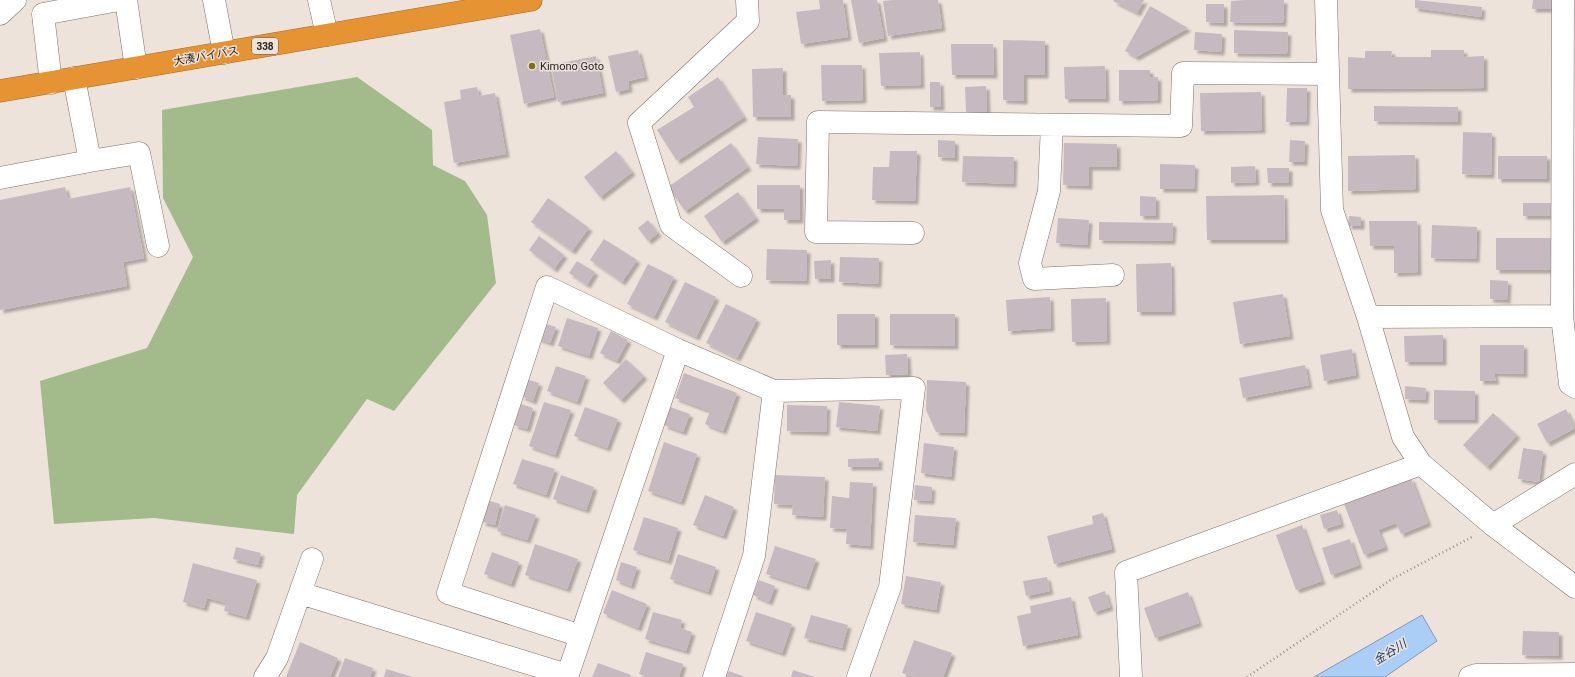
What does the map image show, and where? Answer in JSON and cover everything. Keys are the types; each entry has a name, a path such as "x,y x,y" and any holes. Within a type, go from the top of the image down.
{"highway":[{"name":"大湊バイパス","path":"0,91 327,35 457,6 531,0"}],"street":[{"path":"0,14 15,0"},
{"path":"51,83 43,14 118,0"},
{"path":"126,0 136,68"},
{"path":"214,0 224,53"},
{"path":"319,0 327,35"},
{"path":"741,276 671,225 639,123 748,21 747,0"},
{"path":"1326,0 1332,210 1368,318 1403,437 1421,464 1493,525 1575,587"},
{"path":"1563,0 1562,316 1570,384 1575,387"},
{"path":"913,234 816,232 818,122 1182,126 1183,72 1327,74"},
{"path":"74,78 90,161"},
{"path":"1052,125 1049,191 1030,262 1034,279 1113,275"},
{"path":"0,178 139,153 158,246"},
{"path":"581,636 448,593 547,287 678,350 774,391 914,388 890,587 858,677"},
{"path":"1368,318 1562,316"},
{"path":"300,593 567,676 678,350"},
{"path":"714,677 754,556 774,391"},
{"path":"1131,677 1126,572 1421,464"},
{"path":"1493,525 1575,474"},
{"path":"265,677 277,658 312,558"},
{"path":"1470,677 1476,675 1575,674"}],"path":[{"path":"1247,677 1392,580 1493,525"}],"green space":[{"path":"357,77 432,130 433,165 465,181 487,215 496,283 394,411 367,399 297,495 294,534 154,518 54,524 40,381 147,348 193,257 163,198 162,110"}],"water":[{"name":"金谷川","path":"1422,615 1437,641 1385,677 1314,677"}],"building":[{"path":"819,0 843,0 848,37 801,44 796,12 820,9"},
{"path":"851,0 877,0 884,38 859,43"},
{"path":"938,0 942,28 888,36 883,1"},
{"path":"1144,0 1137,13 1113,1"},
{"path":"1284,0 1283,23 1230,22 1231,1"},
{"path":"1415,0 1482,7 1481,17 1415,8"},
{"path":"1533,0 1552,0 1551,9 1532,9"},
{"path":"1206,4 1224,4 1224,23 1206,22"},
{"path":"1150,6 1188,28 1136,57 1125,51"},
{"name":"Kimono Goto","path":"540,29 554,97 524,104 510,35"},
{"path":"1234,30 1288,32 1287,54 1234,53"},
{"path":"1195,32 1222,34 1221,52 1194,50"},
{"path":"1003,40 1045,41 1045,75 1024,75 1024,101 1003,100"},
{"path":"951,44 993,44 994,75 952,75"},
{"path":"638,50 645,77 628,81 629,89 616,92 608,56"},
{"path":"1431,50 1464,50 1464,57 1484,56 1484,88 1348,89 1348,57 1365,58 1365,51 1392,51 1391,57 1431,57"},
{"path":"920,52 921,85 881,86 879,53"},
{"path":"596,56 603,93 558,102 551,65"},
{"path":"821,65 862,65 863,100 822,101"},
{"path":"1105,66 1106,99 1065,99 1064,67"},
{"path":"783,68 783,95 791,95 791,117 753,117 752,69"},
{"path":"1119,70 1150,70 1150,77 1158,77 1158,100 1119,101"},
{"path":"718,77 744,117 677,161 657,130 694,107 688,97"},
{"path":"930,82 940,82 941,107 930,107"},
{"path":"986,86 987,112 966,112 965,87"},
{"path":"477,87 479,96 495,93 506,154 454,163 444,102 461,99 460,90"},
{"path":"1287,88 1307,88 1306,122 1286,122"},
{"path":"1261,92 1262,130 1201,131 1200,93"},
{"path":"1374,106 1458,107 1458,122 1374,121"},
{"path":"1463,132 1492,133 1491,175 1462,174"},
{"path":"758,137 798,139 797,166 756,164"},
{"path":"938,140 955,141 955,158 938,157"},
{"path":"1290,140 1305,141 1304,162 1289,162"},
{"path":"731,143 748,167 685,211 668,187"},
{"path":"1064,143 1117,144 1117,167 1089,167 1089,186 1063,185"},
{"path":"616,151 632,172 600,197 584,177"},
{"path":"890,151 917,151 915,201 872,200 873,167 889,167"},
{"path":"1415,155 1416,189 1348,191 1348,156"},
{"path":"963,156 1014,157 1013,184 962,182"},
{"path":"1498,156 1547,156 1547,179 1498,179"},
{"path":"1160,164 1195,165 1194,189 1160,189"},
{"path":"1255,166 1256,182 1231,183 1231,167"},
{"path":"1267,168 1289,168 1289,183 1268,183"},
{"path":"757,185 800,185 800,220 784,220 784,209 757,209"},
{"path":"65,187 68,199 130,187 144,258 123,262 127,286 0,310 0,200"},
{"path":"738,192 756,218 722,242 704,216"},
{"path":"1284,195 1285,240 1207,240 1206,196"},
{"path":"1140,196 1156,197 1156,216 1140,216"},
{"path":"548,198 589,228 572,251 531,222"},
{"path":"1523,203 1552,203 1552,216 1523,216"},
{"path":"1349,216 1361,217 1361,226 1348,226"},
{"path":"1058,218 1089,220 1087,245 1056,243"},
{"path":"648,220 658,233 648,241 638,228"},
{"path":"1369,221 1417,221 1418,272 1394,273 1394,246 1370,246"},
{"path":"1099,222 1173,223 1172,241 1099,240"},
{"path":"1432,225 1477,227 1476,259 1431,258"},
{"path":"539,236 564,255 554,269 529,250"},
{"path":"1496,238 1552,238 1552,270 1496,270"},
{"path":"604,239 637,260 622,282 590,260"},
{"path":"767,249 807,250 806,281 766,280"},
{"path":"840,257 879,258 878,284 839,282"},
{"path":"831,260 831,279 815,279 814,261"},
{"path":"577,261 595,272 587,285 569,273"},
{"path":"1171,263 1172,312 1137,312 1136,264"},
{"path":"648,264 674,277 654,317 627,304"},
{"path":"1490,280 1508,281 1507,300 1490,299"},
{"path":"685,282 716,297 696,337 665,322"},
{"path":"1283,294 1290,336 1240,344 1233,302"},
{"path":"1050,297 1051,328 1008,331 1006,300"},
{"path":"1106,298 1107,341 1072,342 1071,299"},
{"path":"726,304 757,319 737,358 706,343"},
{"path":"837,314 875,314 875,345 837,345"},
{"path":"890,314 955,314 955,346 890,345"},
{"path":"567,318 598,328 589,356 558,346"},
{"path":"543,323 556,327 550,343 537,338"},
{"path":"611,331 628,340 617,361 600,353"},
{"path":"1443,335 1443,362 1405,362 1404,336"},
{"path":"1480,345 1524,345 1524,374 1494,373 1496,381 1480,381"},
{"path":"1352,349 1356,375 1324,381 1320,355"},
{"path":"907,354 908,374 886,375 885,355"},
{"path":"626,359 644,376 621,400 603,383"},
{"path":"1305,365 1309,385 1243,398 1239,378"},
{"path":"556,366 586,376 577,402 547,391"},
{"path":"684,373 737,393 723,431 705,424 710,411 675,398"},
{"path":"526,379 539,383 533,401 521,396"},
{"path":"927,380 966,382 964,433 936,432 926,410"},
{"path":"1405,386 1426,388 1425,400 1405,399"},
{"path":"1434,390 1475,391 1475,420 1434,420"},
{"path":"544,402 571,410 555,455 529,446"},
{"path":"839,402 880,406 877,431 836,427"},
{"path":"521,404 533,408 527,429 514,425"},
{"path":"787,405 827,406 826,432 787,431"},
{"path":"585,407 618,419 607,448 574,436"},
{"path":"670,407 690,414 683,432 664,425"},
{"path":"1566,409 1575,428 1547,443 1537,424"},
{"path":"1493,413 1517,435 1487,467 1463,445"},
{"path":"664,442 697,454 681,502 648,491"},
{"path":"924,443 954,447 951,477 921,473"},
{"path":"1523,448 1543,451 1539,482 1518,479"},
{"path":"879,458 879,467 848,467 848,459"},
{"path":"522,459 555,469 546,495 513,484"},
{"path":"561,475 594,487 586,510 553,499"},
{"path":"775,475 825,477 823,517 792,515 793,505 774,504"},
{"path":"1411,478 1428,523 1401,534 1396,523 1378,530 1385,547 1364,555 1344,504"},
{"path":"850,482 873,483 870,546 846,544 847,529 830,528 832,496 849,498"},
{"path":"915,485 932,487 931,501 914,500"},
{"path":"705,495 734,507 723,536 693,525"},
{"path":"487,500 500,504 495,525 482,522"},
{"path":"505,505 536,515 527,540 497,531"},
{"path":"1337,510 1341,524 1324,529 1320,515"},
{"path":"1103,513 1112,549 1054,564 1047,536 1093,524 1092,516"},
{"path":"915,515 956,518 953,545 913,542"},
{"path":"644,517 678,528 668,561 633,550"},
{"path":"1302,525 1322,581 1296,590 1276,535"},
{"path":"1350,539 1359,565 1331,575 1322,548"},
{"path":"535,544 578,559 567,589 525,575"},
{"path":"775,546 816,559 806,587 766,574"},
{"path":"236,547 261,553 258,565 233,559"},
{"path":"492,552 519,562 511,584 484,574"},
{"path":"678,554 716,567 708,592 670,579"},
{"path":"621,562 637,567 631,586 616,580"},
{"path":"193,563 257,580 246,617 224,611 226,603 207,598 204,608 183,602"},
{"path":"906,576 941,582 936,610 901,604"},
{"path":"1047,577 1050,591 1026,596 1023,581"},
{"path":"759,580 775,586 769,602 753,595"},
{"path":"612,590 647,604 638,628 603,613"},
{"path":"1105,591 1110,607 1094,612 1088,597"},
{"path":"1188,592 1199,623 1155,638 1144,608"},
{"path":"1071,597 1078,635 1023,646 1017,616 1031,613 1030,606"},
{"path":"653,612 682,620 680,628 692,632 686,651 645,639"},
{"path":"756,612 792,624 782,653 746,641"},
{"path":"811,615 848,625 842,648 804,638"},
{"path":"1523,631 1559,632 1559,656 1522,655"},
{"path":"914,640 952,653 943,677 914,677 902,673"},
{"path":"300,642 338,658 330,677 286,677"},
{"path":"646,652 683,664 679,677 648,677 639,674"},
{"path":"345,658 373,668 370,677 338,677"},
{"path":"598,663 631,675 630,677 592,677"},
{"path":"386,669 413,677 384,677"},
{"path":"793,670 815,677 791,677"},
{"path":"729,671 745,677 726,677"}],"place":[{"name":"Kimono Goto","path":"532,66"}]}
